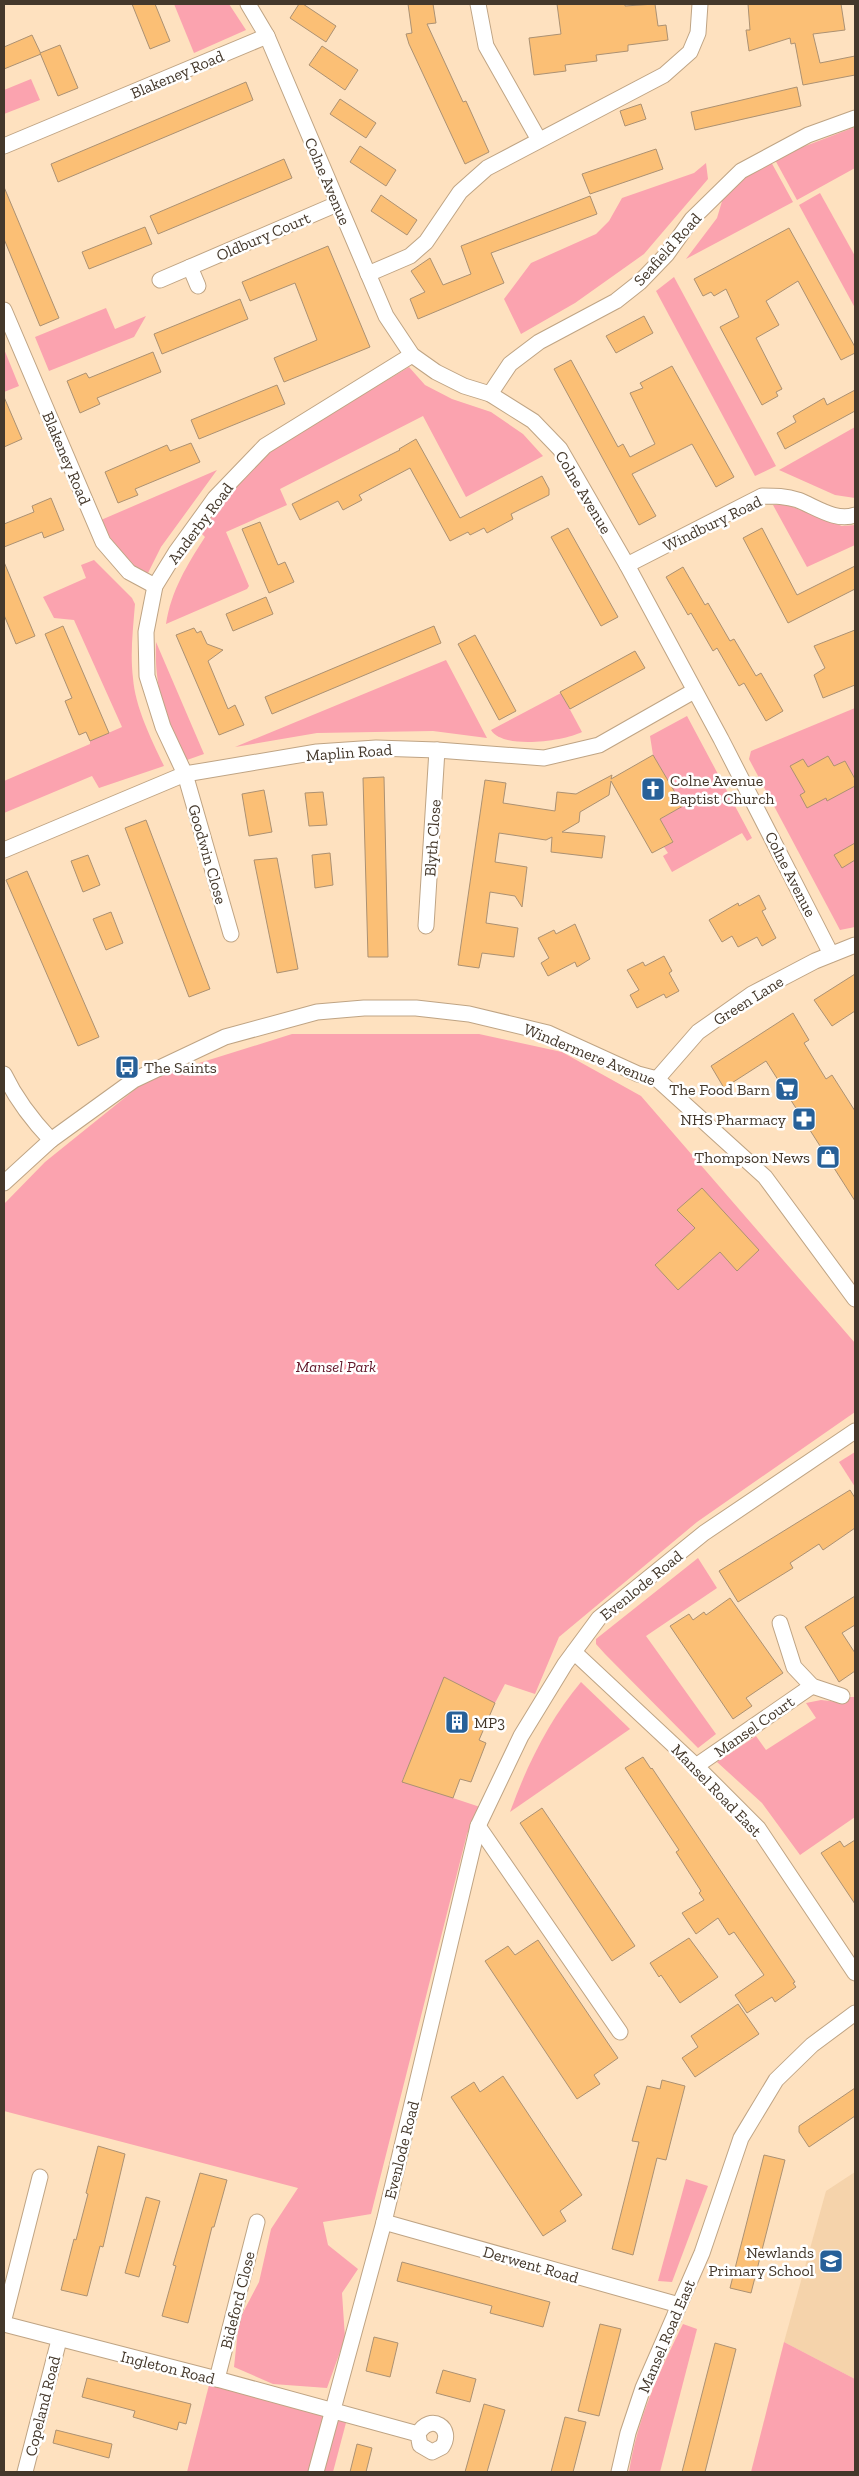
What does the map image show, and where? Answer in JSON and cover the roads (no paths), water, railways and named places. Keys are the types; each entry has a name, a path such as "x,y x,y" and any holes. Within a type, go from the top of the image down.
{"street":[{"name":"Colne Avenue","path":"248,4 267,36 386,316 412,355 436,372 464,386 490,394 533,421 559,448 627,565 778,848 831,954"},
{"path":"478,4 486,46 539,140"},
{"path":"368,274 410,256 426,242 460,192 487,168 664,75 690,52 698,33 700,4"},
{"name":"Blakeney Road","path":"4,146 267,36"},
{"name":"Seafield Road","path":"490,394 510,364 539,342 616,301 640,282 667,254 692,219 741,171 808,135 855,118"},
{"name":"Oldbury Court","path":"160,280 337,204"},
{"path":"190,268 198,286"},
{"name":"Blakeney Road","path":"4,310 103,542 129,572 155,586"},
{"name":"Anderby Road","path":"185,774 163,727 147,676 146,632 155,586 176,552 215,498 265,446 412,355"},
{"name":"Windbury Road","path":"627,565 762,496 780,495 797,500 823,512 847,518 855,515"},
{"name":"Maplin Road","path":"4,850 185,774 317,752 376,748 437,750 544,758 599,745 694,691"},
{"name":"Blyth Close","path":"426,926 437,750"},
{"name":"Goodwin Close","path":"185,774 232,934"},
{"name":"Green Lane","path":"657,1078 698,1032 752,994 831,954 855,945"},
{"name":"Windermere Avenue","path":"4,1183 51,1140 134,1080 225,1037 317,1012 364,1008 416,1008 469,1014 548,1033 638,1074 657,1078 765,1177 855,1299"},
{"path":"4,1074 13,1093 35,1123 51,1140"},
{"name":"Evenlode Road","path":"316,2472 384,2222 478,1826 521,1736 574,1652 599,1618 704,1533 855,1432"},
{"path":"780,1623 794,1667 812,1686 842,1696"},
{"name":"Mansel Road East","path":"574,1652 696,1766 758,1828 855,1973"},
{"name":"Mansel Court","path":"696,1766 812,1686"},
{"path":"478,1826 620,2032"},
{"name":"Mansel Road East","path":"619,2472 628,2433 643,2388 702,2253 741,2138 776,2080 812,2045 855,2013"},
{"path":"4,2319 40,2176"},
{"name":"Bideford Close","path":"217,2379 257,2222"},
{"name":"Derwent Road","path":"384,2222 679,2305"},
{"name":"Ingleton Road","path":"4,2324 59,2340 217,2379 418,2434"},
{"name":"Copeland Road","path":"25,2472 59,2340"}],"place":[{"name":"Colne Avenue Baptist Church","path":"653,789"},
{"name":"The Saints","path":"127,1067"},
{"name":"The Food Barn","path":"787,1089"},
{"name":"NHS Pharmacy","path":"804,1119"},
{"name":"Thompson News","path":"828,1157"},
{"name":"MP3","path":"457,1722"},
{"name":"Newlands Primary School","path":"831,2261"}],"park label":[{"name":"Mansel Park","path":"336,1366"}]}
